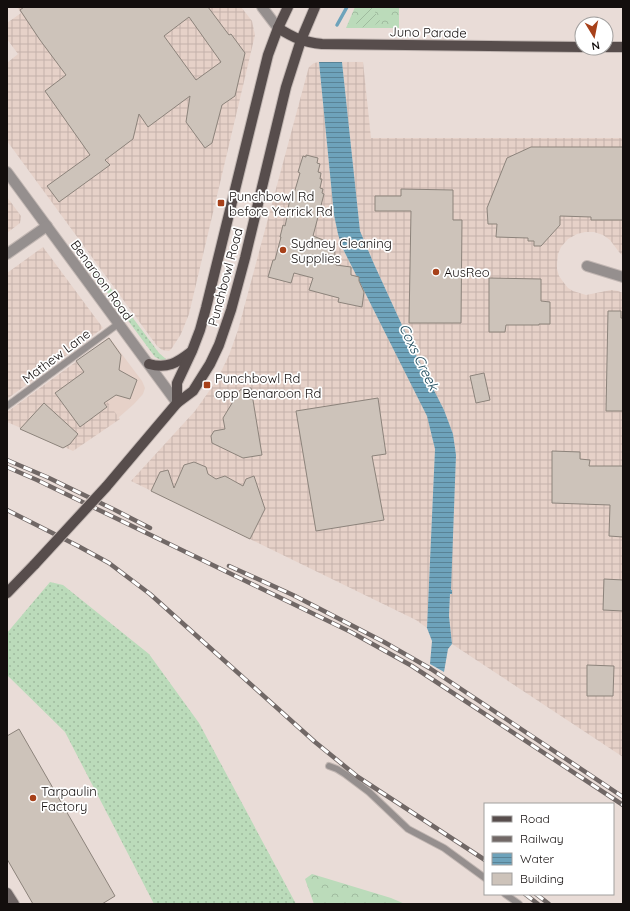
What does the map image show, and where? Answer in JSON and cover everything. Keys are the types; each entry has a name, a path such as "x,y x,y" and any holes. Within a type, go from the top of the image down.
{"main road":[{"name":"Punchbowl Road","path":"177,403 177,383 192,351 206,308 268,55 288,7"},
{"name":"Punchbowl Road","path":"7,593 106,487 177,403 194,391 216,352 226,326 245,258 286,87 301,40 315,7"},
{"name":"Juno Parade","path":"278,28 301,40 322,44 574,47"},
{"path":"149,364 157,366 170,365 177,362 192,351"},
{"path":"7,893 14,904"}],"street":[{"path":"262,7 278,28"},
{"name":"Benaroon Road","path":"7,172 177,403"},
{"path":"7,254 47,226"},
{"path":"587,266 623,277"}],"lane":[{"name":"Mathew Lane","path":"7,406 118,324"},
{"path":"329,766 341,771 369,792 408,829 444,848 484,877"},
{"path":"506,895 519,904"}],"shaded area":[{"path":"17,7 241,7 252,21 255,35 189,314 181,334 169,351 162,350 157,346 7,141 7,63 18,54 7,39 7,23 21,13"},
{"path":"319,62 334,215 342,247 428,416 435,449 427,628 416,620 131,481 195,411 217,380 229,355 238,330 308,70 314,63"},
{"path":"342,62 363,62 371,138 623,138 623,256 610,240 603,235 594,232 585,232 568,239 561,247 558,254 557,269 559,276 564,283 573,291 586,295 611,290 623,293 623,757 452,644 449,616 456,455 453,434 444,410 412,347 360,231"},
{"path":"7,197 21,216 20,223 7,233"},
{"path":"43,247 103,328 7,399 7,273"},
{"path":"109,337 142,381 145,388 143,394 134,404 118,418 77,361"},
{"path":"77,361 120,419 73,451 7,422 7,412"}],"green space":[{"path":"355,7 399,7 399,28 346,28"},
{"path":"366,7 376,7 375,13 380,20 370,27 357,26 355,19"},
{"path":"80,247 159,353 166,359 165,361 155,357 76,250"},
{"path":"50,582 63,585 149,654 199,723 296,904 154,904 65,732 7,675 7,633"},
{"path":"312,874 391,898 405,904 314,904 305,879"}],"water":[{"path":"319,62 342,62 360,231 412,347 444,410 453,434 456,455 452,594 450,594 449,616 452,644 448,649 444,672 430,664 432,641 427,628 435,449 427,416 342,247 338,234 334,215"}],"building":[{"path":"24,7 208,7 245,53 235,96 222,105 212,143 205,148 186,122 190,96 148,127 139,114 133,139 105,160 110,165 59,202 47,186 90,155 45,91 66,75 20,10","holes":["189,17 221,62 196,80 164,36"]},
{"path":"531,147 623,147 623,220 591,220 591,217 560,216 560,225 541,246 534,246 534,241 528,241 528,238 496,237 497,224 488,224 487,208 507,158"},
{"path":"306,155 318,158 317,163 320,164 318,172 321,173 320,179 322,179 320,188 323,189 322,193 324,194 313,236 334,244 336,265 351,267 351,275 359,277 359,281 364,292 362,307 338,302 339,298 309,290 313,278 294,273 291,283 268,277 273,260 275,260 283,225 285,226 291,196 293,197 300,173 298,172 303,156 306,157"},
{"name":"AusReo","path":"401,189 453,190 453,220 462,220 461,323 409,323 411,211 375,211 375,196 401,196"},
{"path":"489,278 541,279 541,301 550,302 550,324 506,325 505,332 489,332"},
{"path":"608,311 621,311 621,318 623,318 623,411 606,411"},
{"path":"109,338 121,355 119,370 137,380 130,399 116,395 104,403 107,407 80,427 55,393 84,372 76,361"},
{"path":"484,373 490,400 476,403 470,376"},
{"path":"251,388 262,455 243,458 212,443 211,436 214,431 225,429 223,418 240,390"},
{"path":"378,398 386,454 372,456 384,520 316,531 296,411"},
{"path":"44,403 78,434 70,444 63,448 20,429"},
{"path":"552,451 580,452 580,459 590,460 589,466 623,466 623,537 609,536 610,505 552,503"},
{"path":"194,462 206,467 208,474 216,479 225,476 243,486 246,479 254,476 265,509 250,539 151,491 160,472 168,470 174,488 184,465"},
{"path":"604,579 623,580 623,611 603,610"},
{"path":"587,665 614,666 613,696 587,696"},
{"name":"Tarpaulin Factory","path":"19,729 115,896 102,904 33,904 7,859 7,736"}],"waterway":[{"name":"Coxs Creek","path":"337,25 347,7"}],"railway":[{"path":"7,460 49,478 150,528"},
{"path":"7,467 37,480 351,632 412,666 623,805"},
{"path":"7,510 109,563 150,594 315,742 358,777 484,859"},
{"path":"229,566 293,595 384,642 431,669 623,797"},
{"path":"526,895 538,904"},
{"path":"537,895 549,904"}],"place":[{"name":"Punchbowl Rd before Yerrick Rd","path":"221,203"},
{"name":"Sydney Cleaning Supplies","path":"283,250"},
{"name":"AusReo","path":"436,272"},
{"name":"Punchbowl Rd opp Benaroon Rd","path":"207,385"},
{"name":"Tarpaulin Factory","path":"33,798"}]}
